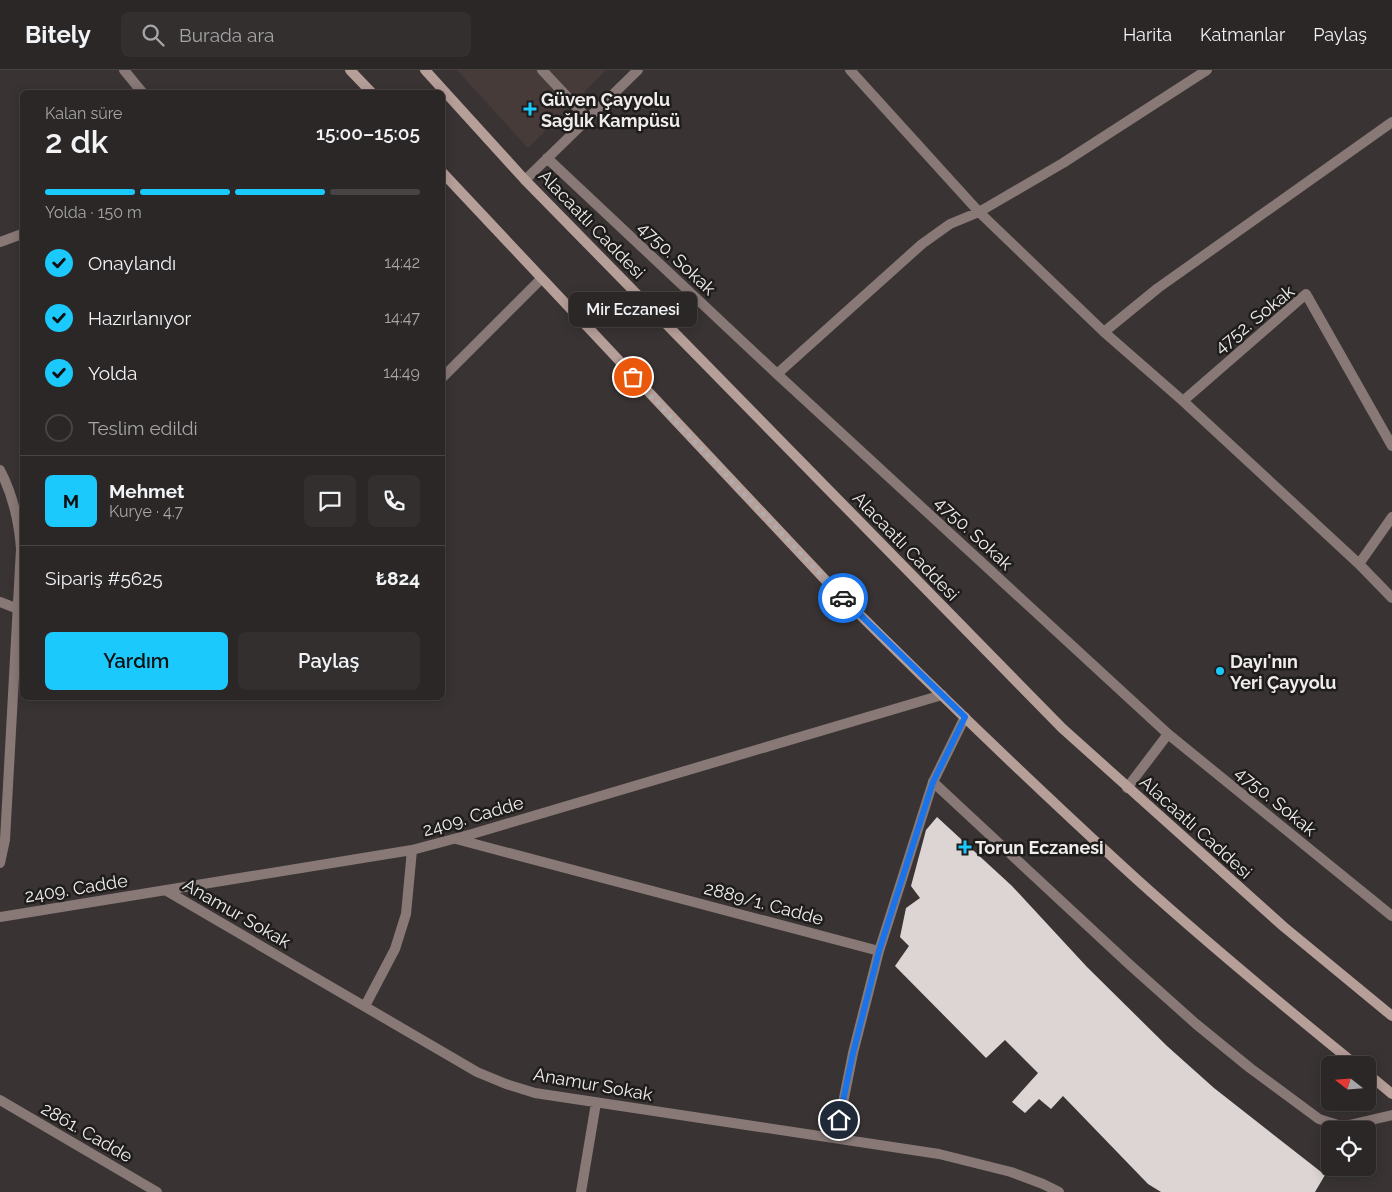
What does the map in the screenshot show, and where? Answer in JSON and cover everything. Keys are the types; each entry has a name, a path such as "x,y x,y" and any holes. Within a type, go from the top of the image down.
{"main road":[{"path":"350,70 368,90"},
{"name":"Alacaatlı Caddesi","path":"425,70 443,90"},
{"name":"Alacaatlı Caddesi","path":"445,92 525,180 1062,728 1284,927 1392,1016"},
{"path":"445,175 831,586 942,695 1120,864 1260,987 1345,1056"},
{"path":"1376,1081 1392,1094"}],"street":[{"path":"124,70 140,90"},
{"path":"542,70 588,120"},
{"path":"525,180 638,70"},
{"path":"850,70 979,212 1104,332 1183,401 1359,564 1392,598"},
{"path":"777,374 922,244 950,224 979,212 1063,163 1207,70"},
{"path":"1104,332 1158,288 1392,122"},
{"name":"4750. Sokak","path":"547,158 777,374 1168,734 1392,916"},
{"path":"0,242 20,235"},
{"path":"445,375 541,279"},
{"name":"4752. Sokak","path":"1183,401 1306,294 1392,446"},
{"path":"0,470 20,523"},
{"path":"1359,564 1392,517"},
{"path":"0,864 5,840 20,569"},
{"path":"0,602 18,609"},
{"name":"2409. Cadde","path":"0,917 412,850 942,695"},
{"path":"836,1138 853,1053 879,951 933,782 965,717"},
{"path":"1127,788 1168,734"},
{"path":"933,782 1196,1024 1250,1068 1319,1119 1338,1125 1349,1125 1392,1115"},
{"name":"2889/1. Cadde","path":"455,838 879,951"},
{"path":"365,1006 395,949 406,914 412,850"},
{"name":"Anamur Sokak","path":"165,890 477,1072 506,1084 535,1093 596,1103 939,1154 1011,1172 1059,1192"},
{"name":"2861. Cadde","path":"0,1100 157,1192"},
{"path":"581,1192 596,1103"}],"shaded area":[{"name":"Güven Çayyolu Sağlık Kampüsü","path":"457,70 606,70 528,148"}],"building":[{"path":"937,817 1012,886 1087,967 1167,1046 1214,1088 1321,1172 1321,1176 1324,1176 1315,1192 1161,1192 1148,1184 1063,1096 1051,1109 1039,1099 1025,1113 1012,1102 1038,1073 1005,1040 986,1058 895,966 909,946 900,937 906,908 920,898 911,886 926,830"}],"way so far":[{"path":"633,377 843,598"}],"place":[{"name":"Güven Çayyolu Sağlık Kampüsü","path":"530,109"},
{"name":"Mir Eczanesi","path":"633,377"},
{"name":"Dayı'nın Yeri Çayyolu","path":"1220,671"},
{"name":"Torun Eczanesi","path":"965,847"}],"route":[{"path":"839,1120 853,1053 879,951 933,782 965,717 843,598"}]}
